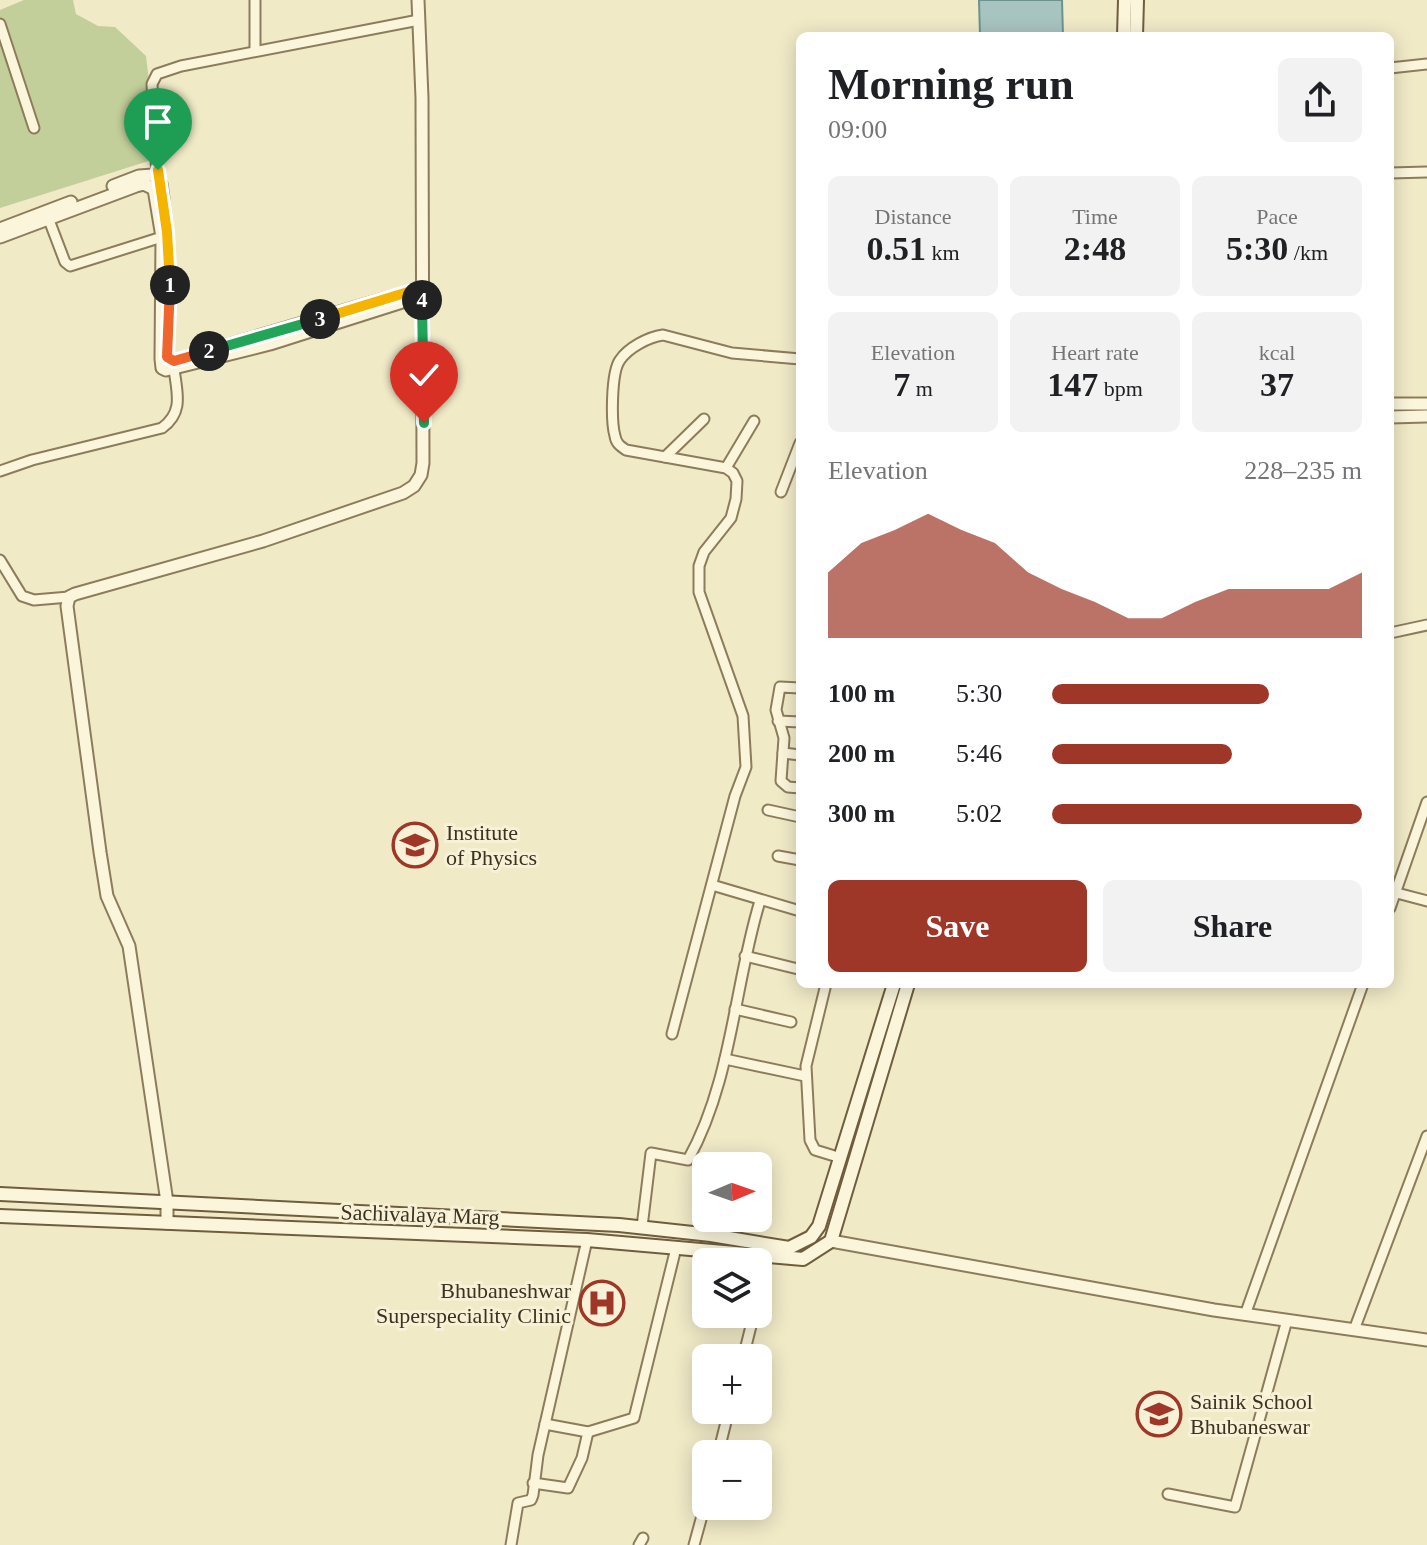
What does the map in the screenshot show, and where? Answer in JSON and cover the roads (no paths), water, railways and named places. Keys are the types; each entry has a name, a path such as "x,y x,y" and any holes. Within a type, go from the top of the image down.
{"main road":[{"path":"1124,32 1125,0"},
{"path":"1136,32 1137,0"},
{"path":"0,1194 642,1227 789,1248 811,1237 819,1226 893,988"},
{"path":"831,1241 907,988"},
{"name":"Sachivalaya Marg","path":"0,1216 587,1240 692,1249"},
{"path":"610,1242 611,1225"},
{"name":"Sachivalaya Marg","path":"772,1256 803,1259 831,1241"}],"street":[{"path":"255,0 255,51"},
{"path":"0,560 22,596 34,600 69,597 263,541 403,493 414,486 421,475 423,463 422,98 418,0"},
{"path":"157,178 154,77 164,71 255,51 419,20"},
{"path":"0,24 34,128"},
{"path":"1394,68 1427,64"},
{"path":"1394,173 1427,172"},
{"path":"0,229 139,176 153,175 157,178 161,184 167,232 169,360 421,292"},
{"path":"0,237 144,184 154,189 162,237 164,370 270,344 421,292"},
{"path":"49,220 65,262 70,266 162,237"},
{"path":"672,1034 735,796 746,767 743,716 699,592 699,566 704,552 731,518 737,481 726,468 626,450 615,440 616,366 626,353 652,336 663,335 732,353 796,359"},
{"path":"0,471 32,460 162,428 173,420 177,411 174,369"},
{"path":"1394,404 1427,404"},
{"path":"1394,417 1427,416"},
{"path":"665,457 704,419"},
{"path":"726,468 754,421"},
{"path":"781,492 796,453"},
{"path":"69,597 67,606 100,852 107,896 129,946 167,1202 167,1223"},
{"path":"1394,633 1427,625"},
{"path":"796,688 784,686 778,690 778,721 784,738 781,781 788,787 796,788"},
{"path":"778,721 796,722"},
{"path":"783,753 796,755"},
{"path":"1394,889 1427,802"},
{"path":"768,810 796,816"},
{"path":"778,856 796,859"},
{"path":"712,885 796,910"},
{"path":"1394,892 1427,901"},
{"path":"642,1227 651,1153 688,1160 708,1118 725,1059 745,956 760,901"},
{"path":"745,956 796,969"},
{"path":"825,988 805,1076 811,1146 841,1158"},
{"path":"1245,1315 1362,988"},
{"path":"735,1009 791,1022"},
{"path":"725,1059 805,1076"},
{"path":"1354,1330 1427,1136"},
{"path":"511,1545 518,1503 531,1500 587,1240"},
{"path":"831,1241 1245,1315 1427,1340"},
{"path":"545,1424 588,1432 634,1418 676,1248"},
{"path":"1168,1494 1235,1507 1287,1320"},
{"path":"533,1483 568,1488 582,1458 588,1432"},
{"path":"694,1545 701,1520"}],"water":[{"path":"979,0 1062,0 1063,32 980,32"}],"place":[{"name":"Institute of Physics","path":"415,845"},
{"name":"Bhubaneshwar Superspeciality Clinic","path":"602,1303"},
{"name":"Sainik School Bhubaneswar","path":"1159,1414"}]}
